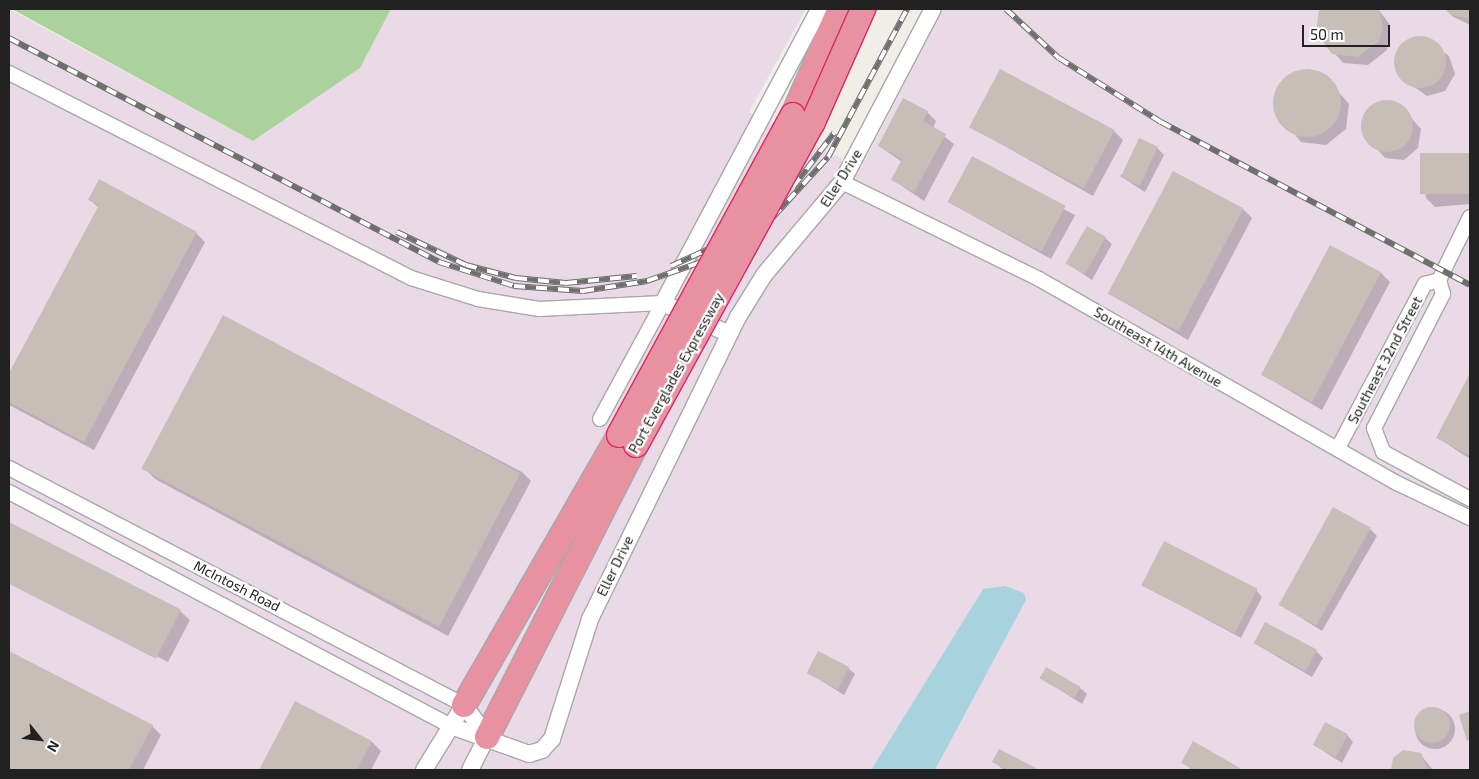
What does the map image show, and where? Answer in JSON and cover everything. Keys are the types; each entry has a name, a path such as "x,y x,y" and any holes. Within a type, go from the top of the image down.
{"highway":[{"name":"Port Everglades Expressway","path":"488,737 627,440 793,115 840,9"},
{"name":"Port Everglades Expressway","path":"464,706 627,440 812,122 863,9"}],"street":[{"path":"600,419 819,9"},
{"name":"Eller Drive","path":"451,726 488,737 529,754 542,750 552,739 590,619 729,334 764,275 842,182 933,9"},
{"path":"9,73 411,278 519,307 578,310 663,303 729,334"},
{"name":"Southeast 14th Avenue","path":"842,182 1039,280 1338,448 1470,518"},
{"name":"Southeast 32nd Street","path":"1338,448 1425,284 1438,280 1470,217"},
{"name":"Southeast 32nd Street","path":"1438,280 1443,294 1374,428 1383,452 1470,499"},
{"name":"McIntosh Road","path":"9,468 464,706"},
{"name":"McIntosh Road","path":"9,492 451,726"},
{"path":"424,770 464,706"},
{"name":"Eller Drive","path":"464,706 488,737"},
{"path":"470,770 488,737"}],"shaded area":[{"path":"9,9 253,141 360,68 391,9 806,9 749,112 861,168 943,9 1470,9 1470,770 935,770 1026,600 983,589 871,770 9,770"}],"green space":[{"path":"12,9 391,9 360,68 253,141"}],"water":[{"path":"1005,586 1024,593 1026,600 935,770 871,770 983,589"}],"building":[{"path":"1319,9 1379,9 1383,28 1379,41 1358,57 1332,54 1316,33"},
{"path":"1444,9 1470,9 1470,19 1452,15"},
{"path":"1415,36 1425,36 1434,40 1442,48 1446,62 1442,76 1434,84 1425,88 1415,88 1406,84 1398,76 1394,67 1394,57 1398,48 1406,40"},
{"path":"1000,69 1115,130 1084,188 969,127"},
{"path":"1307,69 1320,72 1331,79 1338,90 1341,103 1338,116 1331,127 1320,134 1307,137 1294,134 1283,127 1276,116 1273,103 1276,90 1283,79 1294,72"},
{"path":"903,98 928,111 923,121 946,134 914,192 891,180 902,159 878,146"},
{"path":"1387,100 1401,104 1409,112 1413,126 1409,140 1401,148 1387,152 1373,148 1365,140 1361,126 1365,112 1373,104"},
{"path":"1139,138 1158,147 1140,186 1121,177"},
{"path":"1420,153 1470,153 1470,194 1420,194"},
{"path":"972,156 1066,206 1041,252 948,202"},
{"path":"1173,171 1244,209 1178,331 1108,294"},
{"path":"99,179 197,232 84,442 9,402 9,373 99,205 88,200"},
{"path":"1087,226 1106,237 1085,274 1066,263"},
{"path":"1330,245 1381,272 1312,402 1261,375"},
{"path":"223,315 521,473 439,627 141,469"},
{"path":"1470,373 1470,456 1436,438"},
{"path":"1333,507 1371,528 1316,626 1279,605"},
{"path":"9,522 181,610 156,659 9,584"},
{"path":"1164,541 1258,589 1235,633 1141,586"},
{"path":"1265,622 1317,650 1306,671 1254,643"},
{"path":"9,651 153,725 129,770 9,770"},
{"path":"818,651 849,667 838,689 807,673"},
{"path":"1046,667 1081,687 1074,698 1040,678"},
{"path":"295,701 372,741 357,770 259,770"},
{"path":"1432,707 1439,708 1445,712 1449,718 1449,732 1445,738 1439,742 1432,743 1425,742 1419,738 1415,732 1414,725 1415,718 1419,712 1425,708"},
{"path":"1470,711 1470,740 1467,741 1459,715"},
{"path":"1325,722 1348,734 1336,757 1313,745"},
{"path":"1193,741 1240,768 1238,770 1195,770 1181,763"},
{"path":"999,749 1036,768 1035,770 1008,770 992,762"},
{"path":"1403,750 1421,753 1428,770 1391,770 1393,758"}],"railway":[{"path":"9,38 439,262 514,286 583,291 647,281 698,263 773,217 828,157 907,9"},
{"path":"1006,9 1059,58 1161,122 1470,285"},
{"path":"793,187 834,133"},
{"path":"671,266 722,243 774,206"},
{"path":"397,232 466,265 516,278 566,283 637,276"}]}
